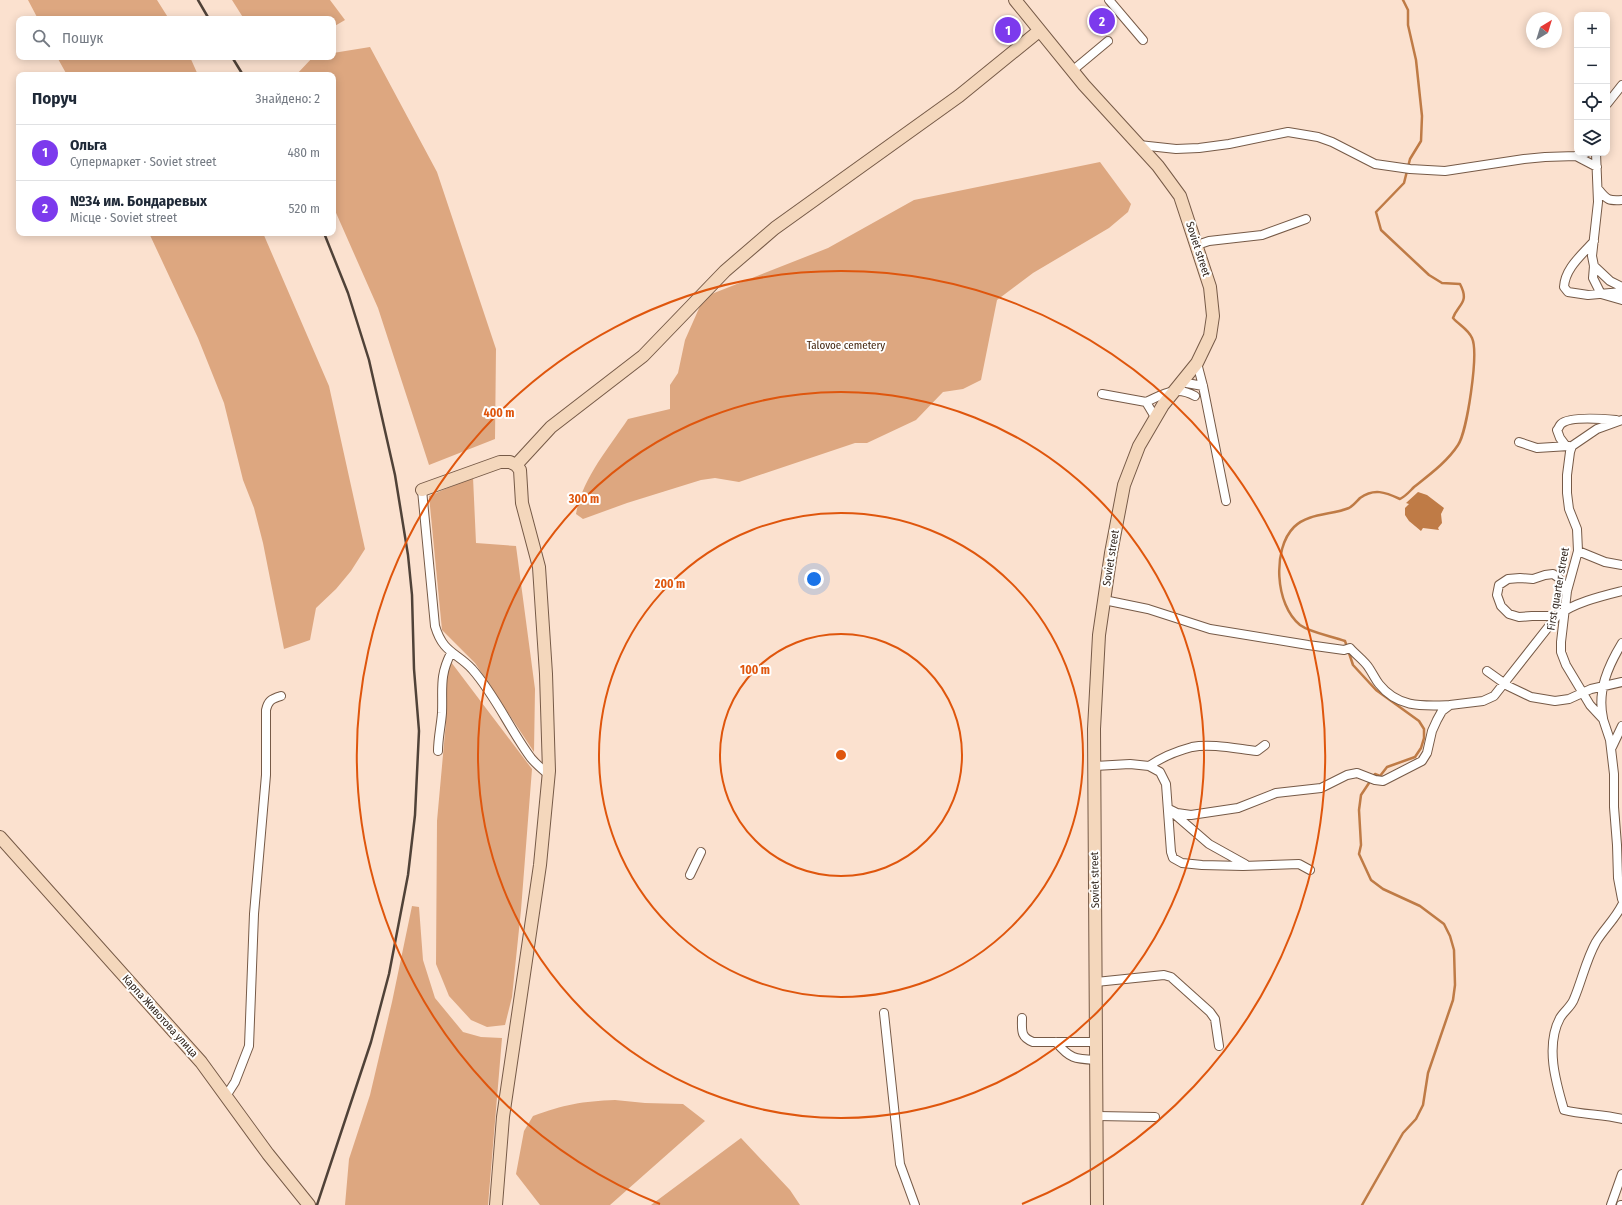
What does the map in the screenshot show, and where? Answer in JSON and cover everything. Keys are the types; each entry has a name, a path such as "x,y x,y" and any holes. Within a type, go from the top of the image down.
{"main road":[{"name":"Soviet street","path":"1015,0 1072,71 1158,166 1180,196 1210,287 1213,316 1210,336 1197,363 1163,405 1139,446 1124,485 1111,553 1099,635 1094,729 1097,1205"},
{"path":"516,465 551,427 643,356 725,271 775,228 959,96 1039,31"},
{"path":"422,490 500,462 510,462 516,465 520,470 522,503 539,567 546,674 549,775 540,864 503,1117 496,1205"},
{"name":"Карпа Животова улица","path":"0,837 201,1062 268,1154 309,1205"}],"street":[{"path":"1109,0 1143,40"},
{"path":"1072,71 1108,41"},
{"path":"1610,101 1622,85"},
{"path":"1610,101 1622,96"},
{"path":"1139,145 1176,149 1198,148 1242,142 1288,132 1318,137 1332,142 1375,164 1410,169 1445,171 1524,159 1576,156 1596,167"},
{"path":"1596,156 1599,190 1597,223 1592,256 1594,266 1593,278 1601,294 1622,300"},
{"path":"1599,190 1604,198 1612,201 1622,200"},
{"path":"1197,245 1209,241 1262,235 1306,219"},
{"path":"1594,241 1568,272 1564,280 1564,287 1568,292 1575,293 1601,294 1622,292"},
{"path":"1594,266 1610,282 1622,287"},
{"path":"1197,363 1226,501"},
{"path":"1102,394 1146,402 1178,386 1203,386"},
{"path":"1178,386 1182,390 1195,396"},
{"path":"1146,402 1156,418"},
{"path":"1569,446 1560,438 1558,430 1561,424 1569,420 1622,420"},
{"path":"1519,442 1537,448 1569,446 1597,429 1622,420"},
{"name":"First quarter street","path":"1569,446 1567,493 1569,509 1577,529 1578,551 1560,613 1561,652 1566,665 1590,705 1603,719 1612,749 1619,835 1620,885 1622,899"},
{"path":"422,490 437,634 447,650 472,670 504,714 532,759 549,775"},
{"path":"1578,551 1605,562 1622,566"},
{"path":"1567,591 1559,578 1553,574 1545,574 1533,579 1508,579 1499,585 1497,594 1501,606 1509,614 1519,617 1560,613 1604,595 1622,591"},
{"path":"1104,600 1148,609 1210,629 1347,649 1369,668 1380,685 1397,700 1412,705 1450,705 1483,701 1494,696 1560,613"},
{"path":"1603,719 1600,708 1602,687 1616,652 1622,643"},
{"path":"438,750 438,736 442,714 441,687 443,672 451,653"},
{"path":"1487,671 1531,697 1555,701 1569,699 1582,692 1622,682"},
{"path":"226,1096 235,1082 249,1046 254,914 266,775 266,710 268,702 273,698 280,696"},
{"path":"1169,808 1177,813 1191,815 1238,808 1276,792 1321,788 1347,775 1357,773 1375,780 1383,781 1422,761 1427,753 1436,720 1450,705"},
{"path":"1612,749 1622,726"},
{"path":"1148,766 1171,754 1193,747 1210,746 1257,751 1265,745"},
{"path":"1095,766 1130,764 1148,766 1160,772 1166,784 1169,808 1171,852 1174,858 1182,863 1249,866 1299,864 1310,870"},
{"path":"1169,808 1186,825 1209,844 1249,866"},
{"path":"690,875 700,852"},
{"path":"1622,905 1615,919 1596,942 1591,952 1574,999 1570,1007 1560,1017 1557,1024 1554,1033 1553,1046 1556,1080 1564,1110 1581,1114 1608,1116 1622,1119"},
{"path":"1096,982 1164,975 1171,977 1210,1012 1215,1019 1219,1046"},
{"path":"884,1012 900,1164 915,1205"},
{"path":"1022,1018 1022,1034 1026,1040 1033,1042 1096,1042"},
{"path":"1056,1042 1063,1051 1073,1058 1096,1060"},
{"path":"1097,1116 1155,1117"},
{"path":"1611,1205 1622,1174"}],"green space":[{"path":"28,0 157,0 167,16 36,16"},
{"path":"232,0 330,0 345,20 336,25 336,16 242,16"},
{"path":"370,47 437,172 496,349 495,439 429,465 378,308 336,213 336,72 299,72 310,60 336,60 336,53"},
{"path":"59,60 191,60 197,72 65,72"},
{"name":"Talovoe cemetery","path":"1100,162 1131,204 1128,212 1109,228 1033,273 997,300 981,380 963,389 943,392 916,420 867,443 855,443 739,482 715,478 701,480 627,503 583,519 576,514 579,501 590,476 628,419 670,409 670,385 678,373 685,340 704,297 828,248 914,200"},
{"path":"150,236 264,236 329,386 365,549 351,571 336,589 316,608 310,640 284,649 263,543 254,508 243,480 224,403 198,338"},
{"path":"473,477 476,543 516,546 535,689 534,752 475,663 442,630 429,496"},
{"path":"451,662 532,769 521,910 512,997 505,1025 487,1027 471,1020 449,996 436,964 437,821 446,722 447,676"},
{"path":"412,906 419,907 423,960 435,998 463,1032 481,1037 502,1038 488,1205 345,1205 349,1159 370,1095 392,1002"},
{"path":"615,1100 645,1103 683,1104 705,1121 610,1205 540,1205 516,1174 524,1131 533,1116 573,1104"},
{"path":"741,1138 790,1190 800,1205 651,1205"}],"shaded area":[{"path":"1418,492 1427,495 1444,508 1441,514 1442,523 1438,528 1439,530 1423,528 1421,531 1409,521 1405,515 1405,508 1409,504 1406,503"}],"waterway":[{"path":"1362,1205 1403,1133 1416,1119 1423,1105 1428,1073 1453,1000 1455,985 1454,950 1450,936 1444,924 1420,906 1383,889 1371,880 1359,854 1361,845 1359,810 1361,795 1375,774 1380,776 1387,767 1415,757 1421,748 1424,738 1424,729 1419,721 1376,690 1353,665 1345,641 1316,632 1300,625 1292,616 1285,604 1279,577 1282,549 1287,537 1294,527 1300,522 1306,519 1349,508 1360,498 1370,493 1380,492 1400,499 1404,497 1449,457 1458,445 1465,425 1473,375 1474,346 1470,335 1453,318 1462,303 1464,295 1463,290 1460,284 1442,283 1429,275 1381,230 1376,212 1404,183 1410,159 1421,141 1422,116 1416,60 1408,25 1408,10 1403,0"}],"railway":[{"path":"198,0 207,16"},
{"path":"234,60 241,72"},
{"path":"317,1205 371,1042 389,974 408,875 415,815 419,731 414,669 412,595 408,555 395,475 369,360 348,293 325,236"}],"place":[{"name":"№34 им. Бондаревых","path":"1102,21"},
{"name":"Ольга","path":"1008,30"}]}
